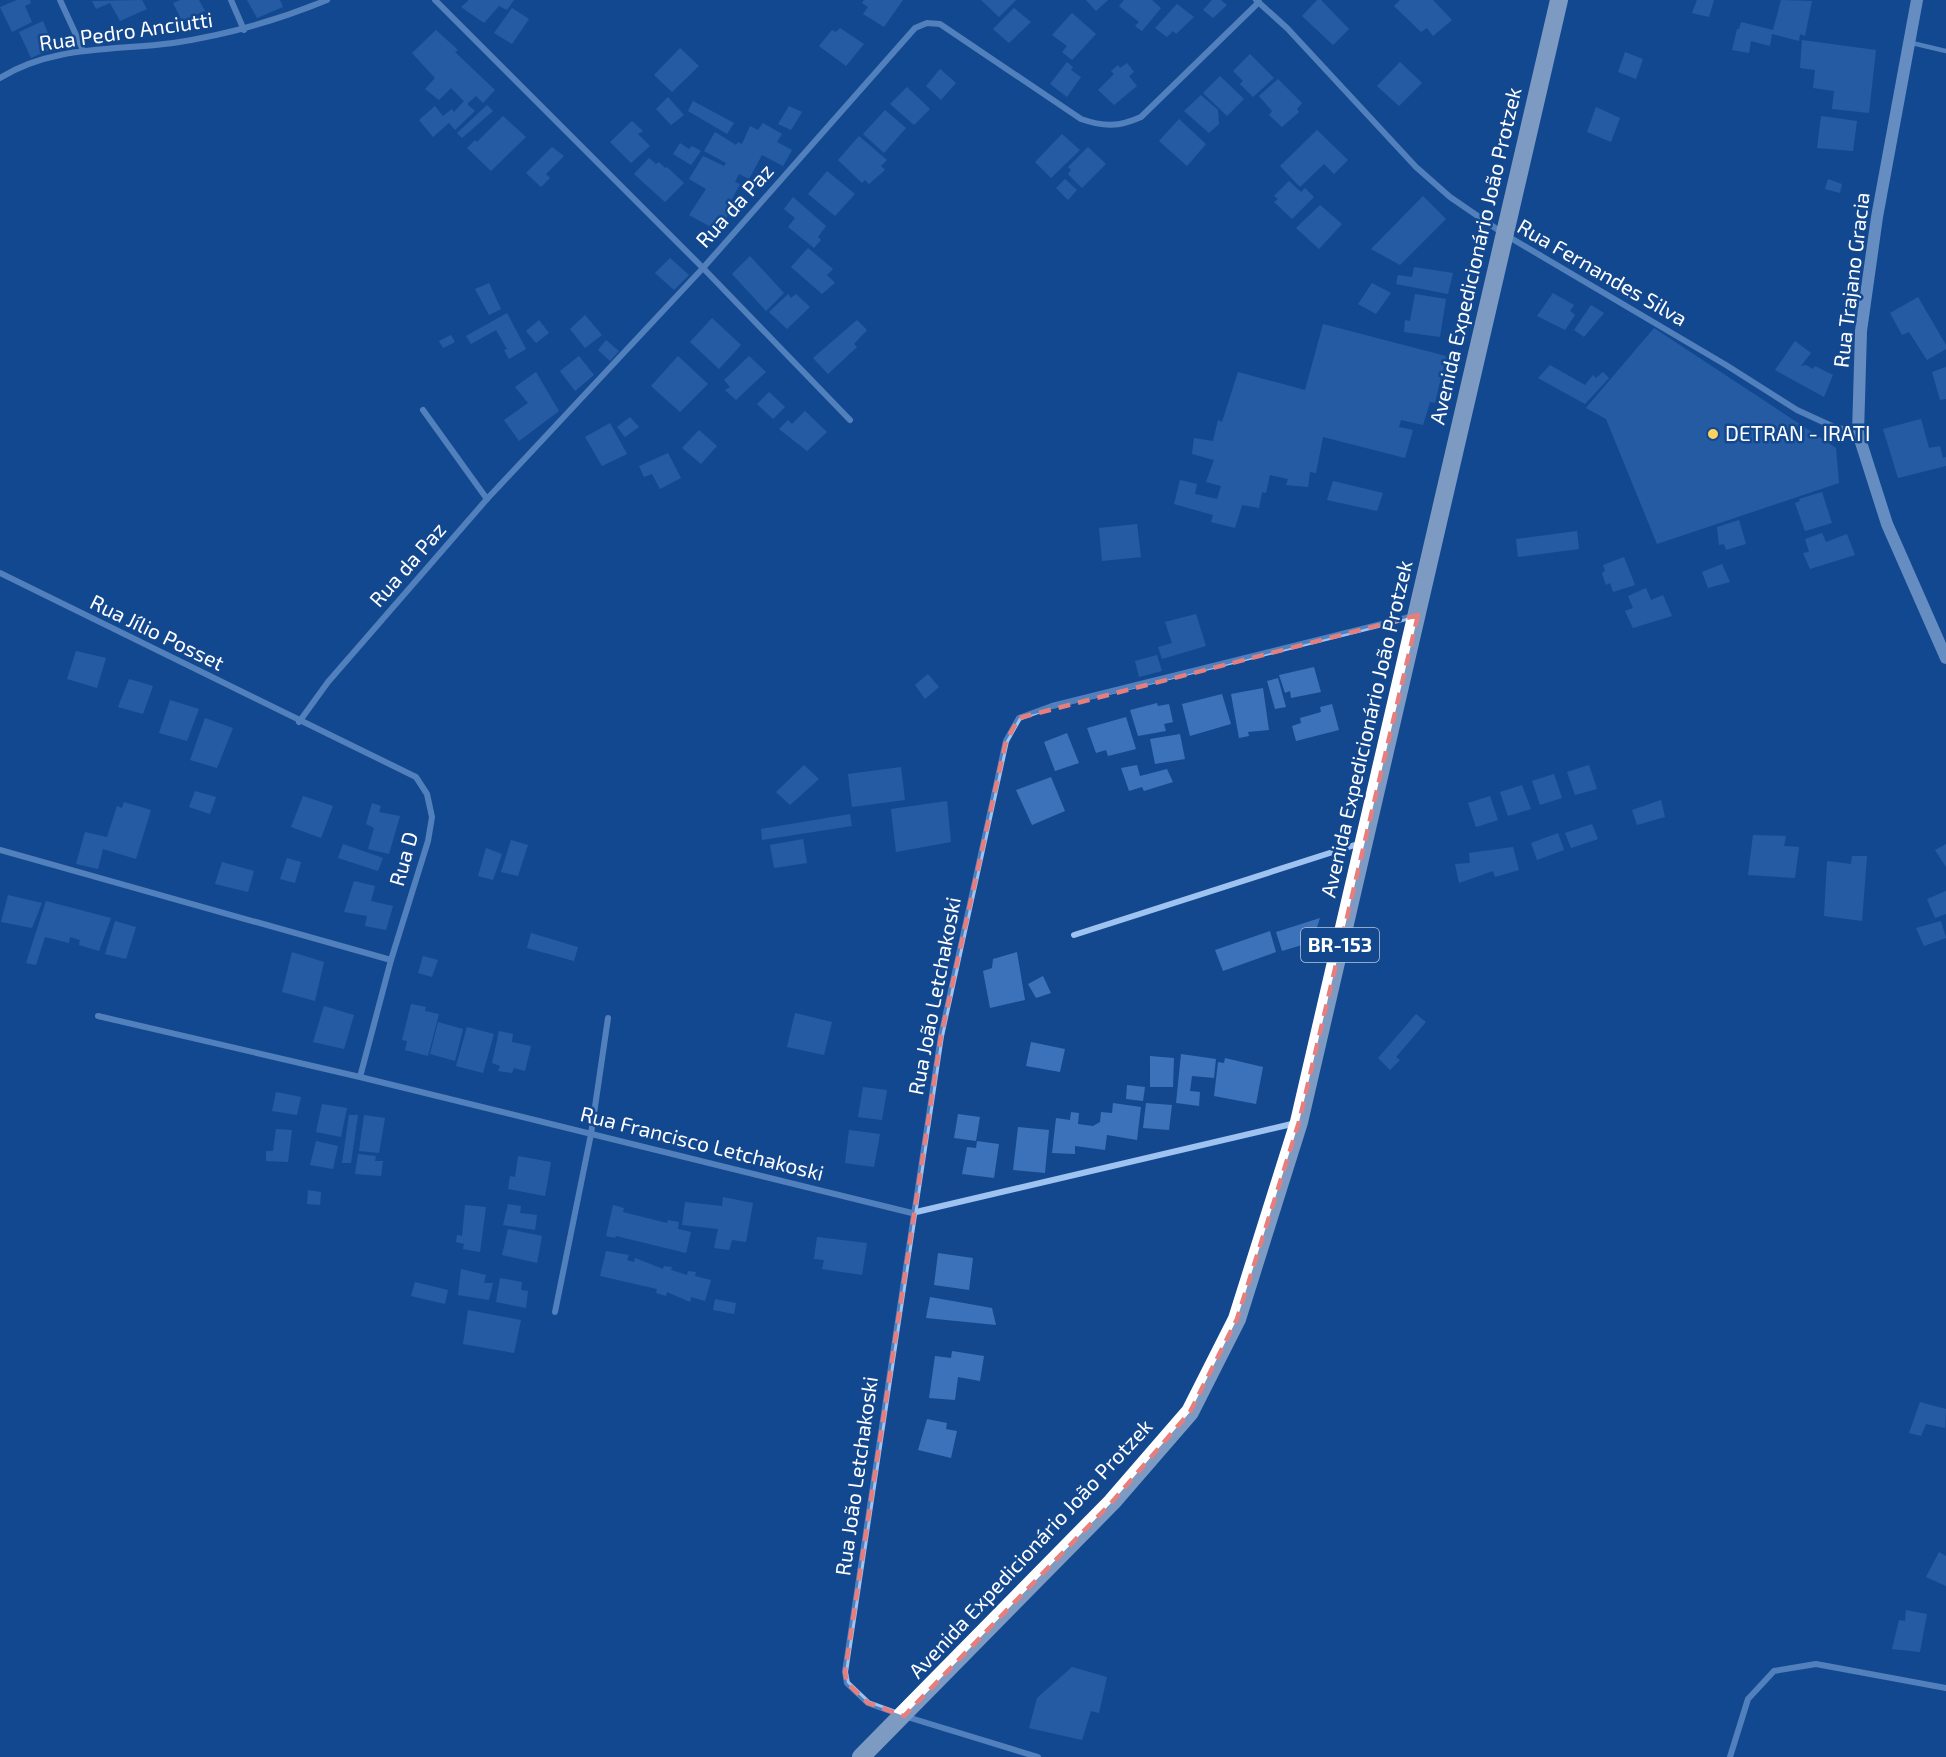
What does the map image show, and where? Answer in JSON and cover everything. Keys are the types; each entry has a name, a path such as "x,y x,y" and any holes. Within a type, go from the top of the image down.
{"highway":[{"name":"Avenida Expedicionário João Protzek","path":"861,1757 904,1716 987,1628 1112,1502 1190,1412 1237,1319 1299,1122 1559,0"}],"main road":[{"name":"Rua Trajano Gracia","path":"1917,0 1877,217 1861,331 1858,434 1887,524 1946,658"}],"street":[{"path":"60,0 83,50"},
{"path":"231,0 244,30"},
{"name":"Rua Pedro Anciutti","path":"0,78 43,58 83,50 172,43 244,30 327,0"},
{"path":"435,0 703,268 850,420"},
{"name":"Rua da Paz","path":"299,722 328,682 487,499 703,268 915,28 927,23 940,24 1081,119 1101,126 1123,125 1141,117 1257,1"},
{"name":"Rua Fernandes Silva","path":"1257,1 1287,28 1416,167 1450,197 1504,234 1726,365 1797,410 1834,428 1858,434"},
{"path":"423,410 487,499"},
{"name":"Rua Jílio Posset","path":"0,573 299,722"},
{"name":"Rua João Letchakoski","path":"904,1716 868,1703 847,1683 845,1672 912,1213 941,1036 1006,741 1019,718 1052,706 1418,615"},
{"name":"Rua D","path":"299,722 416,777 427,794 432,817 428,841 391,960 360,1077"},
{"path":"1074,935 1364,842"},
{"path":"0,850 391,960"},
{"name":"Rua Francisco Letchakoski","path":"98,1016 360,1077 912,1213 1299,1122"},
{"path":"555,1312 591,1134 608,1018"},
{"path":"1730,1757 1748,1699 1774,1671 1816,1664 1946,1688"},
{"path":"904,1716 1038,1757"}],"lane":[{"path":"1909,42 1946,51"}],"highlighted area":[{"path":"1418,615 1299,1122 1237,1319 1190,1412 1112,1502 904,1716 868,1703 847,1683 845,1672 912,1213 941,1036 1006,741 1019,718"}],"building":[{"path":"17,0 30,0 31,3 25,6 32,22 12,32 0,7"},
{"path":"142,0 147,9 120,21 110,3 96,9 92,1"},
{"path":"180,0 199,0 205,11 182,21 173,3"},
{"path":"247,0 280,0 283,7 257,18"},
{"path":"469,0 514,0 507,10 499,6 484,23 461,7"},
{"path":"864,0 903,0 884,27 863,14 868,7 862,3"},
{"path":"981,0 1016,0 999,17"},
{"path":"1086,0 1108,0 1096,11"},
{"path":"1124,0 1152,0 1161,8 1142,31 1135,26 1139,22 1119,6"},
{"path":"1212,0 1221,0 1227,5 1213,18 1203,10"},
{"path":"1317,0 1321,0 1349,29 1333,45 1302,16"},
{"path":"1400,0 1433,0 1452,20 1433,36 1427,28 1421,32 1394,6"},
{"path":"1697,0 1714,0 1709,17 1692,13"},
{"path":"1781,0 1812,1 1805,36 1800,34 1799,41 1772,34 1770,46 1751,41 1749,53 1732,50 1741,22 1773,30"},
{"path":"1177,4 1194,17 1176,34 1173,31 1167,37 1155,28"},
{"path":"512,8 529,19 512,44 494,33"},
{"path":"1014,8 1031,22 1009,43 993,29"},
{"path":"1072,13 1096,34 1072,60 1062,52 1067,46 1052,35"},
{"path":"43,21 54,48 31,58 19,32"},
{"path":"840,28 864,44 846,66 819,46 832,30 836,32"},
{"path":"436,30 458,50 455,52 495,90 483,103 476,96 467,104 475,111 455,130 449,123 433,137 419,120 435,106 443,116 452,109 454,112 464,101 451,88 439,100 425,89 435,78 412,53"},
{"path":"1802,40 1876,50 1869,113 1832,109 1834,91 1813,88 1815,70 1800,68"},
{"path":"680,48 699,66 672,92 654,75"},
{"path":"1625,52 1643,59 1636,79 1618,72"},
{"path":"1250,54 1274,78 1253,97 1240,84 1243,81 1233,71"},
{"path":"1067,62 1073,67 1071,70 1081,77 1067,97 1050,84"},
{"path":"1400,62 1422,83 1399,106 1377,86"},
{"path":"1127,63 1134,72 1129,76 1137,86 1114,105 1098,90 1114,74 1111,71 1118,65 1120,68"},
{"path":"940,69 956,83 941,100 926,86"},
{"path":"1220,76 1244,99 1227,116 1203,93"},
{"path":"1278,79 1302,103 1297,109 1299,112 1282,127 1269,115 1272,111 1259,96"},
{"path":"907,87 930,109 914,125 890,104"},
{"path":"1201,95 1218,110 1219,124 1209,133 1184,111"},
{"path":"668,97 684,115 671,125 656,109"},
{"path":"693,101 734,123 727,134 688,111"},
{"path":"487,105 493,111 462,138 457,133"},
{"path":"789,106 802,112 791,130 778,124"},
{"path":"1596,107 1620,118 1611,142 1587,132"},
{"path":"885,110 906,128 884,153 863,134"},
{"path":"503,116 526,137 491,171 467,148 475,140 477,142"},
{"path":"1821,116 1857,121 1853,151 1817,148"},
{"path":"1179,119 1206,144 1187,166 1159,141"},
{"path":"632,121 643,131 638,134 650,146 631,163 610,142"},
{"path":"763,123 782,134 777,142 792,150 783,166 762,155 749,179 739,174 735,182 740,184 730,203 734,206 718,231 689,215 706,189 689,179 703,156 724,166 726,163 704,151 715,132 736,145 738,142 742,144 750,126 758,130"},
{"path":"1317,130 1348,160 1334,174 1324,164 1300,187 1280,166"},
{"path":"1062,134 1080,150 1051,178 1035,162"},
{"path":"859,136 887,160 881,166 885,170 869,184 865,180 862,183 838,160"},
{"path":"680,143 689,149 692,146 701,151 691,165 673,154"},
{"path":"552,147 564,156 546,174 550,178 541,187 526,173"},
{"path":"1088,147 1106,164 1082,188 1068,174 1071,170 1068,167"},
{"path":"649,158 656,164 659,162 665,168 667,167 684,183 665,202 634,174"},
{"path":"827,171 855,194 835,216 808,194"},
{"path":"1065,179 1077,190 1068,200 1056,188"},
{"path":"1828,179 1842,184 1840,193 1825,189"},
{"path":"1289,181 1301,192 1305,188 1314,197 1292,219 1274,202 1278,199 1274,196"},
{"path":"1423,196 1446,219 1400,265 1371,249"},
{"path":"793,197 826,226 818,237 821,240 814,248 788,227 795,218 784,209"},
{"path":"1320,205 1342,224 1319,249 1296,228"},
{"path":"808,248 833,269 827,275 835,283 822,294 791,267"},
{"path":"750,256 784,293 766,311 732,274"},
{"path":"670,258 689,275 674,290 655,273"},
{"path":"1414,267 1453,273 1448,294 1396,284 1398,275 1412,277"},
{"path":"489,283 501,309 489,315 475,289"},
{"path":"1372,283 1391,293 1376,314 1358,304"},
{"path":"1553,293 1574,305 1570,311 1575,315 1565,330 1537,316"},
{"path":"788,294 791,298 796,294 810,307 787,329 769,312"},
{"path":"1415,294 1446,299 1440,337 1404,332 1405,320 1410,321"},
{"path":"1918,297 1946,345 1946,349 1927,360 1909,332 1902,335 1890,313"},
{"path":"1591,305 1604,313 1584,337 1574,330"},
{"path":"507,313 526,349 509,359 504,350 507,349 496,330 471,344 466,336"},
{"path":"585,315 602,335 585,348 570,329"},
{"path":"712,318 741,345 719,369 690,342"},
{"path":"539,320 549,333 536,343 526,331"},
{"path":"857,320 867,330 854,344 857,347 828,374 813,358"},
{"path":"1323,324 1446,356 1435,403 1430,402 1423,425 1401,420 1399,427 1413,430 1405,458 1323,437 1316,473 1310,472 1308,487 1286,485 1288,479 1270,475 1266,493 1262,492 1259,508 1242,505 1235,528 1211,522 1213,515 1174,504 1180,480 1197,484 1195,494 1217,499 1221,486 1206,482 1214,460 1192,454 1194,438 1213,441 1218,420 1222,422 1238,372 1305,390"},
{"name":"DETRAN - IRATI","path":"1654,328 1836,448 1839,483 1657,544 1606,419 1586,408"},
{"path":"451,335 455,342 443,348 439,341"},
{"path":"606,340 619,351 610,361 598,350"},
{"path":"1795,341 1811,353 1801,366 1806,365 1813,369 1815,366 1833,375 1824,397 1775,370"},
{"path":"579,356 594,375 575,391 560,371"},
{"path":"678,356 708,384 680,412 651,386"},
{"path":"749,356 766,372 736,400 725,390 730,387 724,380"},
{"path":"1550,365 1585,385 1593,375 1596,378 1603,372 1609,378 1585,404 1538,378"},
{"path":"1946,367 1946,399 1940,400 1932,372"},
{"path":"536,372 559,411 519,441 504,420 528,403 515,387"},
{"path":"769,392 785,407 773,419 757,404"},
{"path":"805,411 827,432 807,451 779,429 788,420 792,424"},
{"path":"630,417 639,427 625,437 617,427"},
{"path":"1921,419 1929,448 1940,446 1943,458 1946,457 1946,466 1898,478 1883,429"},
{"path":"610,423 627,454 602,466 585,437"},
{"path":"699,430 717,446 701,464 682,448"},
{"path":"668,453 681,478 660,489 652,474 644,477 639,466"},
{"path":"1333,481 1383,493 1377,511 1327,500"},
{"path":"1822,492 1832,523 1805,531 1795,503 1800,501 1799,499"},
{"path":"1739,520 1746,544 1726,550 1724,544 1719,545 1717,527"},
{"path":"1137,524 1141,557 1102,561 1099,528"},
{"path":"1577,531 1579,549 1518,557 1516,539"},
{"path":"1822,533 1826,542 1847,534 1855,555 1810,569 1803,553 1809,552 1805,539"},
{"path":"1624,557 1635,585 1613,592 1610,583 1606,585 1602,573 1605,571 1603,565"},
{"path":"1722,564 1730,582 1708,588 1702,572"},
{"path":"1646,588 1651,600 1663,595 1672,616 1633,628 1625,611 1633,608 1628,596"},
{"path":"1196,614 1206,646 1162,659 1158,647 1172,643 1165,622"},
{"path":"76,651 106,658 97,688 67,679"},
{"path":"1157,655 1162,671 1139,677 1135,661"},
{"path":"1314,667 1321,692 1291,698 1290,691 1285,693 1279,675"},
{"path":"928,674 939,687 925,699 915,685"},
{"path":"1278,678 1286,707 1275,709 1267,681"},
{"path":"129,679 153,686 143,714 118,707"},
{"path":"1263,688 1269,730 1248,732 1249,736 1239,738 1231,694"},
{"path":"1222,694 1231,724 1190,736 1182,704"},
{"path":"170,700 199,709 187,741 159,733"},
{"path":"1157,703 1158,706 1169,704 1173,722 1164,724 1166,731 1138,736 1130,710"},
{"path":"1332,704 1339,730 1296,741 1292,726 1301,723 1300,718 1321,712 1320,707"},
{"path":"1126,717 1136,749 1108,756 1106,750 1096,753 1087,728"},
{"path":"205,718 233,728 217,768 190,760"},
{"path":"1067,733 1079,763 1055,771 1044,742"},
{"path":"1180,734 1185,759 1155,764 1150,739"},
{"path":"804,765 819,779 790,805 776,792"},
{"path":"1137,765 1140,776 1167,769 1173,782 1144,791 1142,787 1129,791 1121,768"},
{"path":"1589,765 1597,789 1575,795 1567,772"},
{"path":"901,767 905,800 852,807 848,774"},
{"path":"1554,774 1562,798 1540,805 1532,781"},
{"path":"1051,777 1065,811 1032,825 1016,790"},
{"path":"1522,785 1531,809 1508,816 1500,792"},
{"path":"195,791 216,797 210,814 189,807"},
{"path":"303,796 333,806 321,838 291,827"},
{"path":"1490,796 1498,820 1476,827 1468,803"},
{"path":"1661,800 1665,817 1637,825 1632,810"},
{"path":"947,801 951,842 896,852 891,809"},
{"path":"124,802 151,810 136,859 103,849 98,869 76,864 85,832 107,837 117,806 122,808"},
{"path":"372,803 381,806 379,812 400,816 389,854 368,849 374,828 366,824"},
{"path":"850,814 852,826 762,840 761,829"},
{"path":"1592,824 1598,839 1571,848 1565,833"},
{"path":"1558,833 1564,850 1537,860 1531,843"},
{"path":"1753,835 1786,836 1784,846 1799,847 1795,878 1748,875"},
{"path":"803,839 807,863 774,868 770,845"},
{"path":"511,840 528,845 518,876 501,872"},
{"path":"343,844 383,858 378,871 338,858"},
{"path":"1946,844 1946,867 1935,850"},
{"path":"1513,847 1519,870 1495,877 1493,871 1459,883 1455,864 1470,863 1469,853"},
{"path":"486,848 502,854 493,880 478,876"},
{"path":"1852,856 1867,856 1862,921 1824,916 1827,861 1851,864"},
{"path":"287,858 301,862 295,883 280,879"},
{"path":"222,862 254,871 248,892 215,884"},
{"path":"354,881 375,886 371,901 393,906 386,930 365,926 367,916 344,912"},
{"path":"1946,891 1946,914 1935,918 1927,899"},
{"path":"8,895 42,903 32,928 1,922"},
{"path":"46,901 111,918 99,951 79,945 80,940 70,937 69,943 45,937 36,965 26,963"},
{"path":"1320,918 1312,942 1282,951 1276,932"},
{"path":"115,921 136,927 126,959 105,954"},
{"path":"1941,921 1946,938 1924,946 1916,928"},
{"path":"1270,931 1276,952 1223,971 1215,950"},
{"path":"531,933 578,947 574,961 527,948"},
{"path":"292,952 324,962 315,1001 282,992"},
{"path":"1017,952 1025,1000 990,1008 983,971 992,968 993,959"},
{"path":"423,956 438,960 432,977 418,973"},
{"path":"1043,976 1051,993 1036,998 1028,984"},
{"path":"411,1004 426,1007 425,1011 439,1014 428,1056 405,1050 407,1041 402,1040"},
{"path":"324,1006 354,1015 344,1049 313,1042"},
{"path":"795,1013 832,1022 824,1055 787,1047"},
{"path":"1416,1014 1426,1022 1396,1057 1400,1060 1390,1070 1378,1058"},
{"path":"438,1022 463,1029 455,1061 430,1054"},
{"path":"467,1027 494,1034 483,1073 456,1066"},
{"path":"499,1031 513,1034 512,1042 531,1046 525,1071 514,1068 512,1073 498,1071 500,1066 492,1063"},
{"path":"1031,1042 1065,1049 1060,1072 1026,1066"},
{"path":"1181,1054 1216,1059 1214,1078 1192,1076 1190,1091 1200,1092 1199,1106 1176,1103"},
{"path":"1150,1056 1174,1058 1173,1087 1150,1087"},
{"path":"1225,1058 1263,1067 1256,1104 1214,1096 1218,1062 1224,1063"},
{"path":"1127,1085 1145,1087 1143,1101 1126,1099"},
{"path":"863,1087 887,1090 882,1120 858,1117"},
{"path":"276,1092 301,1097 297,1115 272,1111"},
{"path":"1113,1103 1141,1107 1137,1140 1107,1135 1105,1150 1075,1146 1075,1154 1052,1153 1056,1118 1070,1120 1071,1112 1079,1113 1078,1124 1093,1126 1100,1122 1101,1112 1112,1113"},
{"path":"1146,1103 1172,1105 1169,1130 1143,1128"},
{"path":"322,1104 347,1108 341,1137 316,1132"},
{"path":"958,1114 980,1117 976,1141 954,1138"},
{"path":"349,1115 358,1115 351,1163 342,1163"},
{"path":"364,1115 385,1118 379,1153 359,1151"},
{"path":"1018,1127 1049,1130 1045,1173 1013,1170"},
{"path":"276,1129 292,1130 288,1162 266,1161 266,1151 273,1151"},
{"path":"849,1130 880,1134 874,1167 845,1163"},
{"path":"316,1141 338,1146 333,1169 310,1165"},
{"path":"977,1141 999,1144 994,1178 962,1174 967,1147 976,1148"},
{"path":"358,1154 376,1156 375,1161 383,1161 381,1176 355,1174"},
{"path":"518,1156 551,1162 545,1196 508,1189 510,1176 515,1177"},
{"path":"308,1190 321,1192 320,1205 307,1204"},
{"path":"723,1197 753,1203 746,1242 732,1240 729,1250 714,1248 718,1229 682,1225 685,1202 722,1206"},
{"path":"508,1204 521,1206 520,1213 537,1215 535,1230 503,1225"},
{"path":"465,1205 486,1207 480,1252 463,1249 464,1244 456,1242 457,1235 462,1236"},
{"path":"613,1205 624,1208 623,1212 667,1223 668,1220 679,1222 678,1229 691,1232 686,1253 616,1236 615,1238 606,1236"},
{"path":"508,1229 542,1236 537,1263 502,1255"},
{"path":"817,1237 867,1243 862,1275 822,1269 824,1260 814,1259"},
{"path":"606,1251 629,1255 627,1260 634,1262 635,1258 663,1269 664,1266 672,1267 671,1270 687,1275 688,1271 696,1272 695,1276 711,1280 705,1301 691,1297 690,1302 667,1292 666,1296 656,1293 657,1289 600,1276"},
{"path":"938,1253 973,1258 969,1290 934,1285"},
{"path":"461,1269 486,1275 484,1283 493,1283 489,1300 458,1295"},
{"path":"500,1278 522,1282 521,1290 528,1291 526,1308 496,1302"},
{"path":"415,1282 448,1290 445,1304 411,1296"},
{"path":"930,1297 992,1308 996,1325 926,1318"},
{"path":"715,1299 736,1303 734,1314 713,1310"},
{"path":"468,1310 521,1320 514,1353 463,1344"},
{"path":"952,1351 984,1356 980,1381 958,1377 955,1400 929,1398 935,1356 951,1358"},
{"path":"1920,1402 1946,1409 1945,1428 1926,1424 1921,1436 1909,1433"},
{"path":"927,1419 947,1423 946,1429 957,1431 951,1458 918,1450"},
{"path":"1939,1552 1946,1556 1946,1586 1926,1577"},
{"path":"1906,1610 1927,1614 1920,1652 1892,1649 1899,1620 1905,1621"},
{"path":"1072,1667 1107,1677 1099,1713 1091,1711 1082,1740 1029,1728 1037,1698"}],"place":[{"name":"DETRAN - IRATI","path":"1713,434"}]}
